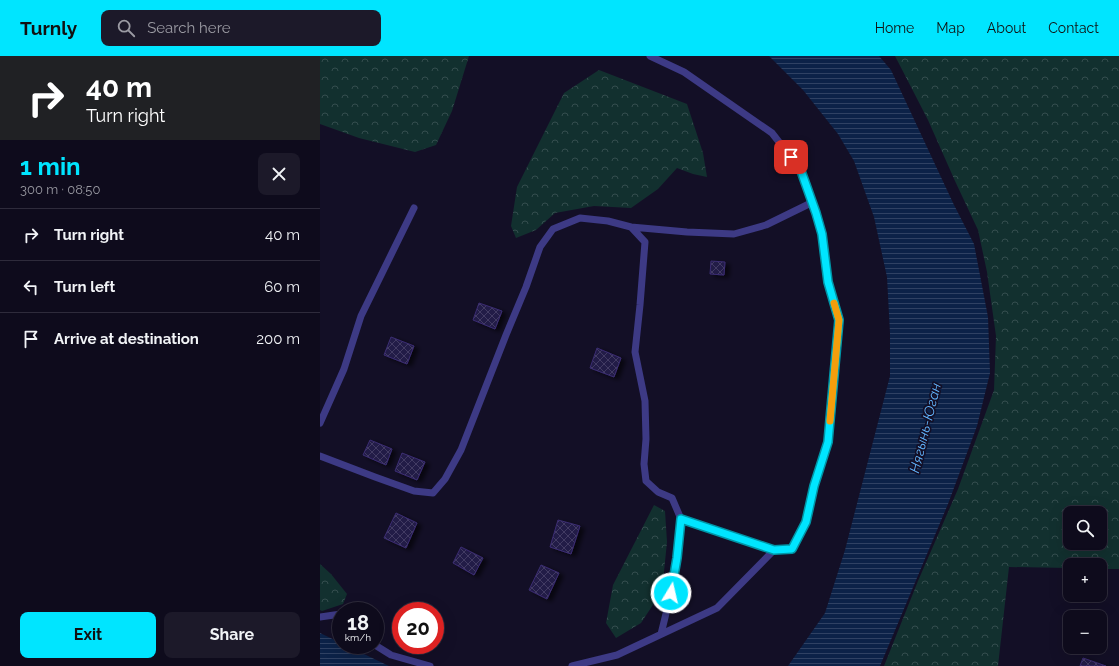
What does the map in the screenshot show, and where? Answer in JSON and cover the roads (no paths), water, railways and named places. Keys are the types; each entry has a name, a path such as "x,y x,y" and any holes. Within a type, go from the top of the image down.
{"lane":[{"path":"650,56 684,72 772,133 800,168 822,234 828,282 839,320 828,442 814,486 806,522 792,549 774,550 681,519"},
{"path":"320,456 375,478 414,491 432,493 446,479 461,450 526,287 540,247 552,229 580,218 608,221 631,227 734,234 766,225 812,202"},
{"path":"320,423 344,369 361,316 414,208"},
{"path":"631,227 645,242 635,352 645,401 646,439 644,464 646,481 658,492 672,498 681,519 677,558 671,593 661,634"},
{"path":"572,666 617,655 717,608 774,550"},
{"path":"320,617 332,615"},
{"path":"384,651 391,656 430,666"}],"water":[{"name":"Нягынь-Юган","path":"769,56 879,56 891,70 954,205 974,244 988,317 990,373 977,426 948,504 880,666 788,666 825,613 845,550 890,376 890,333 887,277 874,217 854,161 838,134 803,90"},
{"path":"320,633 332,639 332,654 364,654 389,666 320,666"}]}
